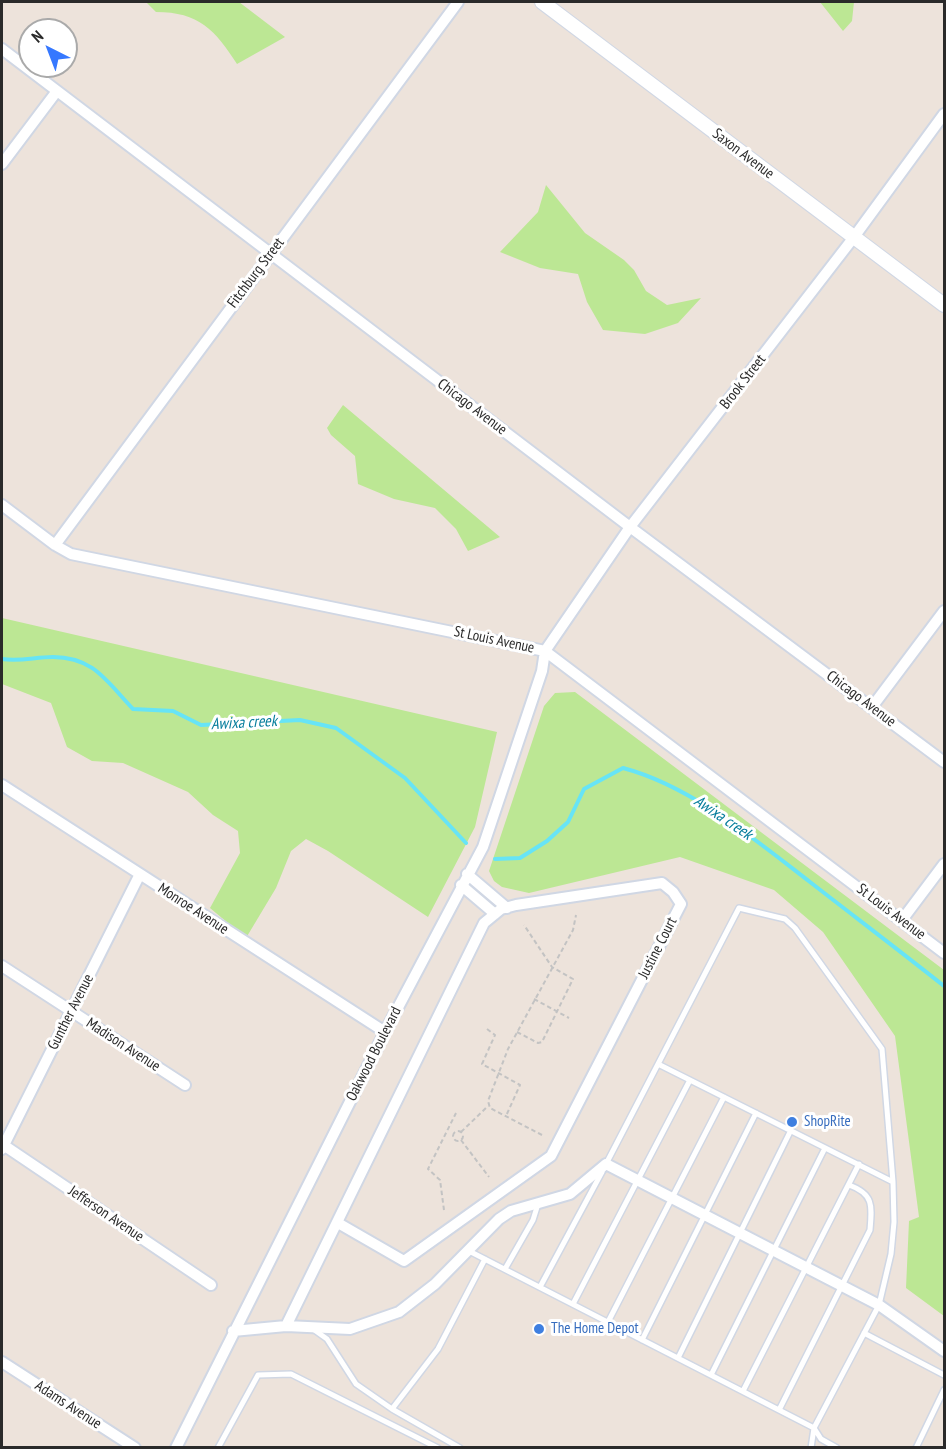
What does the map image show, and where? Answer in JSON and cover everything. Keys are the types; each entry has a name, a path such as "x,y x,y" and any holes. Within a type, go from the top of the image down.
{"street":[{"name":"Fitchburg Street","path":"55,545 458,2"},
{"name":"Saxon Avenue","path":"542,2 945,305"},
{"name":"Chicago Avenue","path":"2,49 630,527 945,762"},
{"path":"2,164 57,91"},
{"name":"Brook Street","path":"545,651 630,527 854,237 945,114"},
{"name":"St Louis Avenue","path":"2,505 55,545 71,554 545,651 945,953"},
{"path":"872,707 945,611"},
{"name":"Oakwood Boulevard","path":"176,1448 385,1032 483,847 542,671 545,651"},
{"name":"Monroe Avenue","path":"2,785 385,1032"},
{"path":"902,920 945,864"},
{"name":"Gunther Avenue","path":"2,1146 140,874"},
{"path":"467,874 507,908"},
{"name":"Justine Court","path":"286,1326 484,923 507,908 662,883 673,892 681,904 551,1156 404,1261 338,1223"},
{"path":"461,885 495,914"},
{"name":"Madison Avenue","path":"2,966 184,1085"},
{"name":"Jefferson Avenue","path":"2,1146 211,1285"},
{"path":"233,1331 286,1326 350,1329 399,1312 435,1284 499,1219 511,1211 570,1194 606,1164 879,1305 945,1351"},
{"name":"Adams Avenue","path":"2,1362 135,1448"}],"lane":[{"path":"540,1287 739,908 785,919 795,928 882,1049 893,1182 894,1222 891,1254 879,1305 814,1428 811,1448"},
{"path":"658,1064 893,1182"},
{"path":"573,1304 690,1080"},
{"path":"608,1322 724,1097"},
{"path":"642,1340 756,1113"},
{"path":"678,1358 791,1130"},
{"path":"711,1375 825,1148"},
{"path":"743,1391 808,1268 859,1164"},
{"path":"779,1410 870,1230 872,1212 869,1197 862,1190 849,1185"},
{"path":"505,1269 533,1220 538,1203"},
{"path":"470,1251 814,1428 821,1439 837,1448"},
{"path":"392,1409 438,1349 485,1259"},
{"path":"312,1328 327,1339 356,1384 392,1409 460,1448"},
{"path":"864,1333 945,1375"},
{"path":"218,1448 258,1376 291,1374 438,1448"},
{"path":"916,1448 945,1390"}],"path":[{"path":"447,1130 453,1133 461,1132 488,1106 517,1032 573,930 576,915"},
{"path":"517,1032 540,1044 573,979 552,967 524,925"},
{"path":"534,999 569,1018"},
{"path":"487,1029 495,1035 482,1064 520,1085 506,1116"},
{"path":"488,1106 542,1135"},
{"path":"444,1210 440,1180 428,1169 456,1113"},
{"path":"461,1132 461,1140 489,1177"},
{"path":"453,1133 455,1140 461,1140"}],"green space":[{"path":"146,2 239,2 285,37 237,64 221,42 204,25 184,15 156,12"},
{"path":"820,2 854,2 852,21 843,31"},
{"path":"546,185 585,233 624,260 634,270 646,291 667,305 701,298 678,323 645,334 603,330 587,302 578,274 540,268 500,252 538,212"},
{"path":"343,405 500,537 468,551 456,529 435,508 394,499 358,484 355,456 331,435 327,428"},
{"path":"2,618 497,732 475,827 428,917 306,839 291,851 276,888 246,938 210,908 240,853 238,831 213,815 188,792 123,763 92,761 67,747 51,703 2,684"},
{"path":"575,692 944,970 944,1316 906,1288 909,1221 919,1217 895,1036 823,932 774,890 680,857 529,893 502,887 494,881 489,871 544,706 555,693"}],"waterway":[{"name":"Awixa creek","path":"2,659 53,657 79,661 99,673 133,709 173,711 201,725 300,720 336,728 405,778 466,843"},
{"name":"Awixa creek","path":"495,859 520,858 547,841 568,822 584,789 623,768 673,787 721,816 944,986"}],"place":[{"name":"ShopRite","path":"792,1122"},
{"name":"The Home Depot","path":"539,1329"}]}
